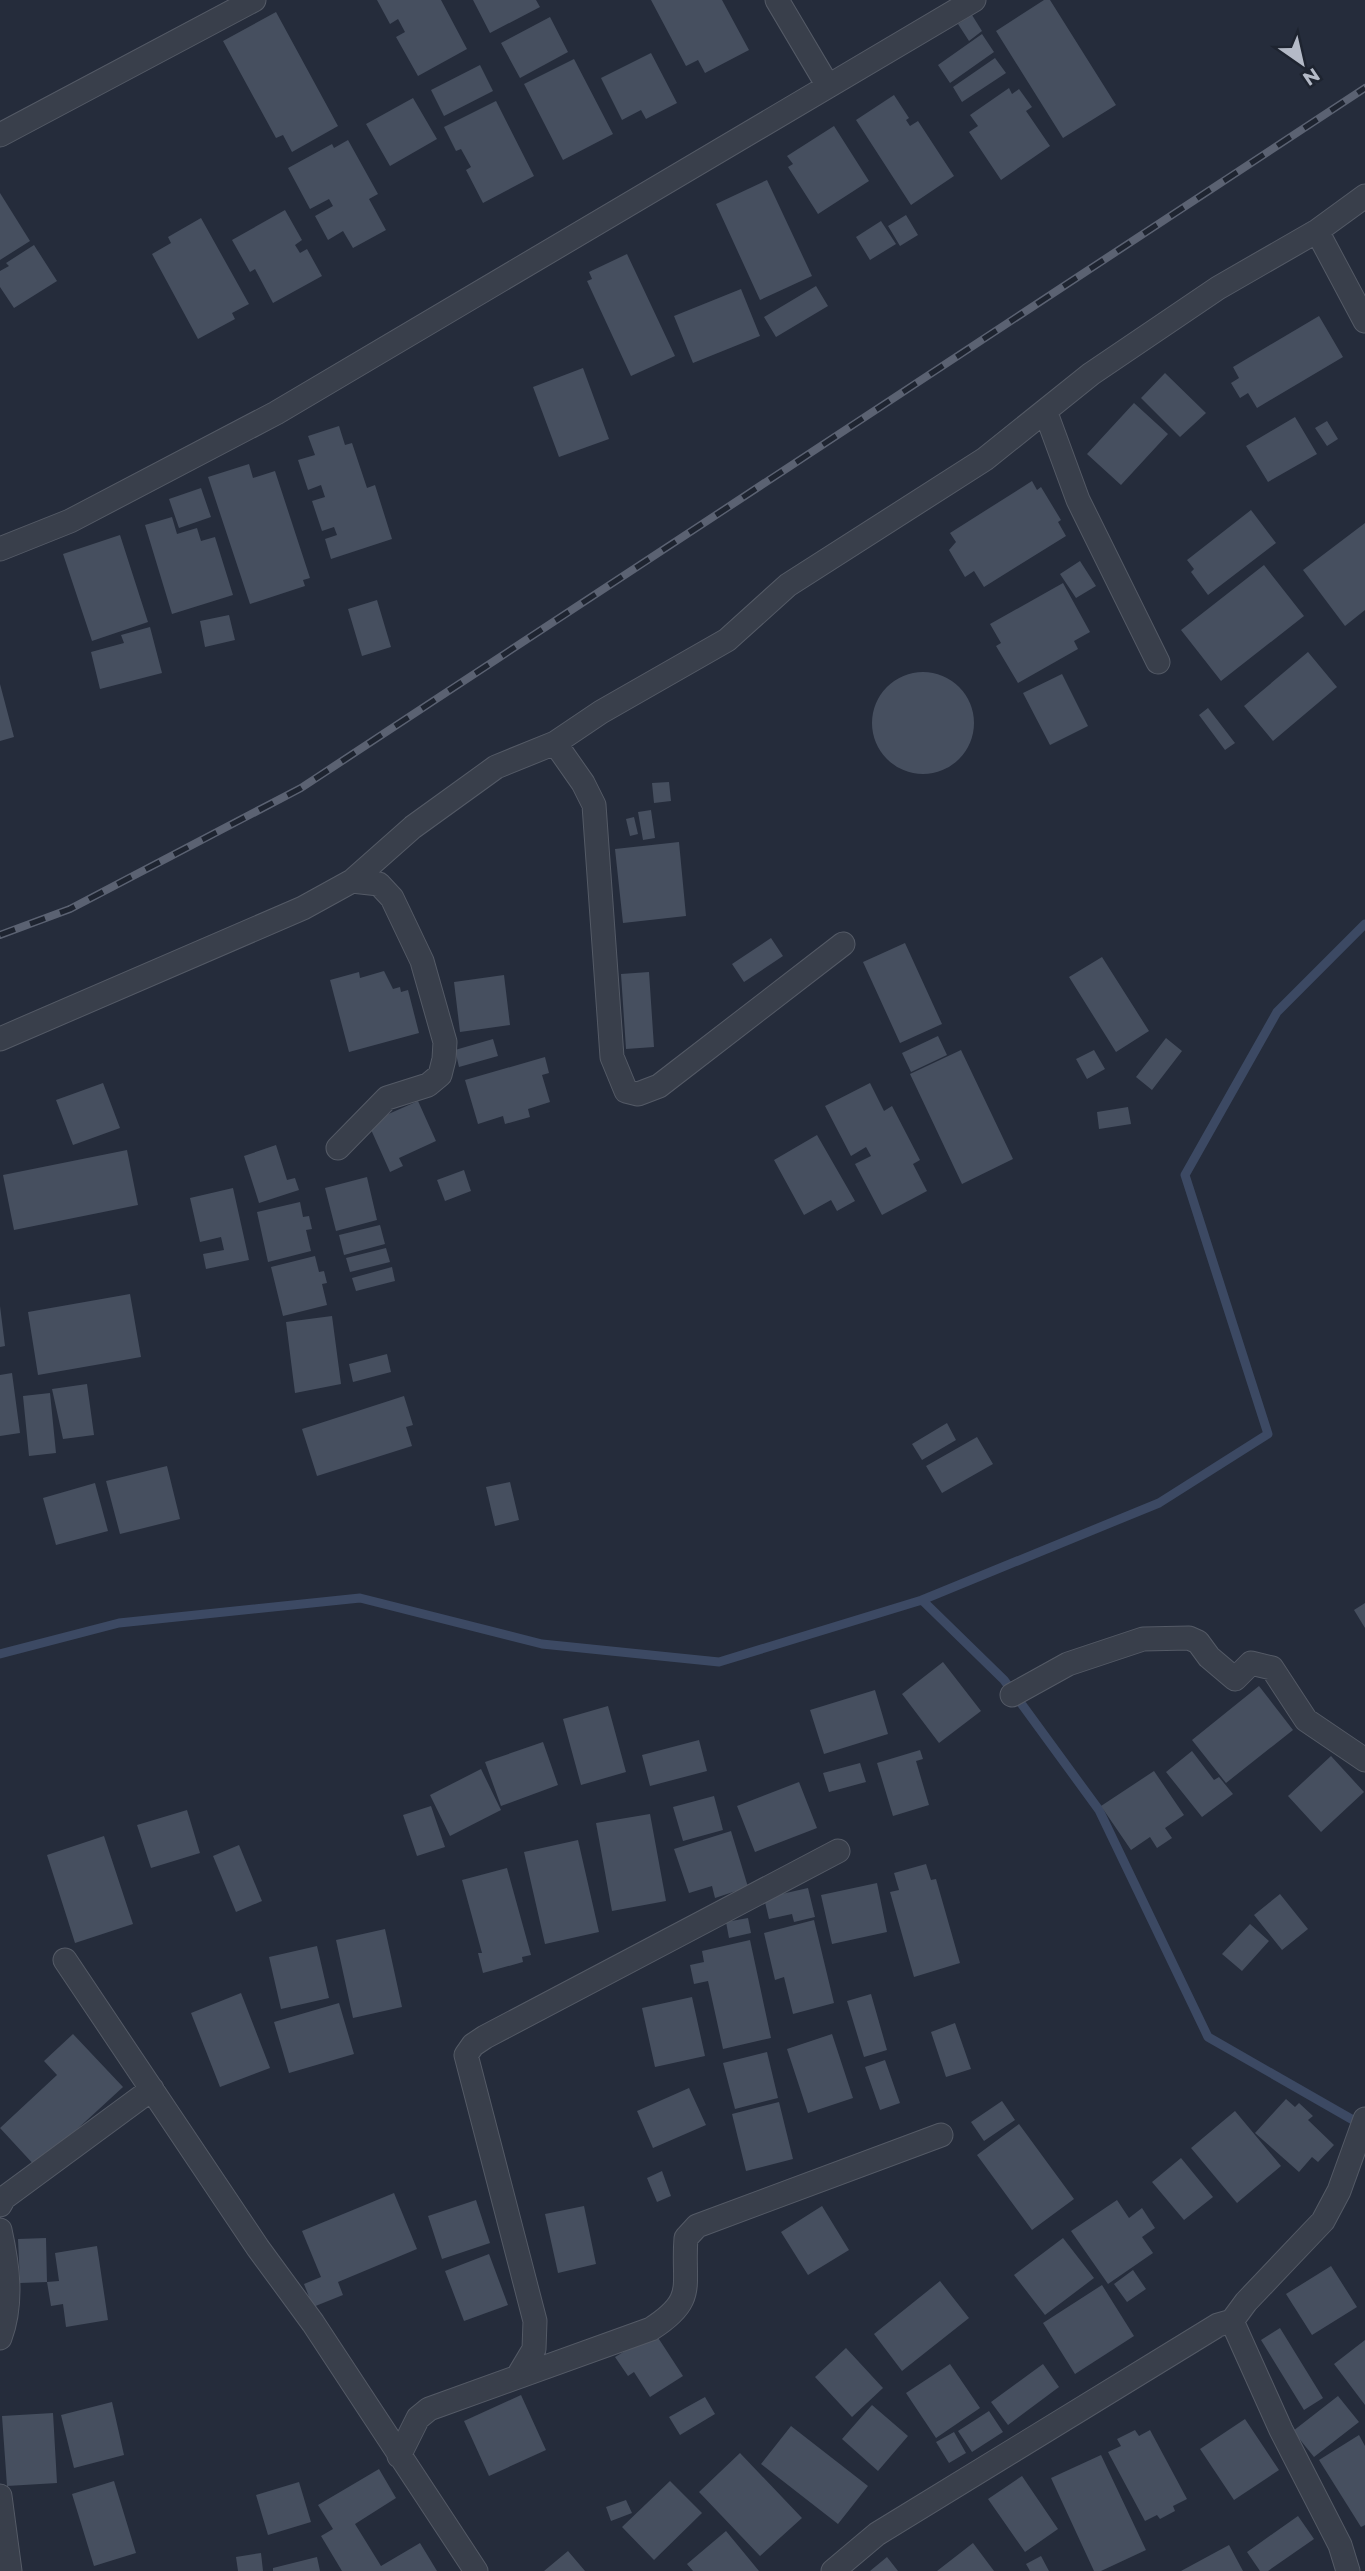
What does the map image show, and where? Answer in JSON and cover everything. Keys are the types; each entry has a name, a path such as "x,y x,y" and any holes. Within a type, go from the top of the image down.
{"street":[{"path":"0,135 254,0"},
{"path":"777,0 828,86"},
{"path":"0,549 70,521 276,413 974,0"},
{"path":"0,1038 303,908 352,881 413,827 496,766 555,743 601,712 727,640 788,585 985,459 1046,413 1068,390 1218,288 1317,231 1365,196"},
{"path":"1317,231 1365,321"},
{"path":"1046,413 1078,500 1158,662"},
{"path":"555,743 583,783 594,805 612,1058 626,1091 638,1094 659,1086 843,944"},
{"path":"338,1148 387,1098 428,1085 440,1074 444,1059 444,1042 422,961 392,898 379,884 352,881"},
{"path":"1012,1695 1068,1664 1106,1649 1143,1639 1189,1638 1198,1642 1209,1657 1235,1679 1251,1663 1272,1668 1306,1720 1365,1760"},
{"path":"518,2376 534,2349 536,2320 466,2055 472,2045 838,1851"},
{"path":"65,1960 313,2323 476,2571"},
{"path":"0,2205 4,2198 152,2089"},
{"path":"833,2571 877,2534 1219,2325 1232,2321 1246,2302 1327,2214 1365,2119"},
{"path":"400,2456 418,2418 429,2409 651,2329 666,2319 679,2307 687,2293 686,2238 697,2226 942,2136"},
{"path":"0,2230 9,2280 7,2310 0,2338"},
{"path":"1232,2321 1281,2430 1340,2545 1348,2571"},
{"path":"0,2496 10,2571"}],"building":[{"path":"377,0 441,0 467,49 418,76 396,37 405,32 398,19 390,24"},
{"path":"473,0 536,0 540,7 490,33"},
{"path":"651,0 722,0 749,50 705,73 698,60 686,66"},
{"path":"1044,0 1050,0 1116,105 1063,138 996,31"},
{"path":"276,12 338,126 292,152 283,135 276,138 223,41"},
{"path":"972,15 982,31 969,41 958,24"},
{"path":"550,17 568,52 520,78 501,43"},
{"path":"982,34 994,52 950,83 938,65"},
{"path":"651,53 677,103 646,119 641,110 622,120 601,78"},
{"path":"995,58 1006,73 962,102 953,87"},
{"path":"574,59 613,134 563,160 524,84"},
{"path":"480,65 493,91 444,116 431,90"},
{"path":"1009,88 1012,94 1019,89 1032,107 1026,111 1050,146 1001,180 969,132 978,126 970,115"},
{"path":"894,95 909,118 906,120 910,126 918,121 954,176 911,205 856,120"},
{"path":"413,98 437,139 390,166 366,124"},
{"path":"496,101 534,176 483,203 466,170 471,167 461,149 456,151 444,127"},
{"path":"834,126 869,181 818,214 788,167 793,164 787,156"},
{"path":"348,140 378,194 369,199 386,230 353,248 343,231 328,240 315,216 333,206 329,199 310,209 288,168 332,144 334,148"},
{"path":"767,180 812,276 760,300 716,204"},
{"path":"0,193 30,241 0,260"},
{"path":"285,210 302,240 295,245 300,253 307,249 322,276 273,303 255,269 250,272 232,240"},
{"path":"906,215 918,235 900,246 888,226"},
{"path":"201,218 249,304 232,313 235,319 198,339 152,254 171,243 168,237"},
{"path":"881,221 896,244 870,260 856,237"},
{"path":"34,245 57,281 14,308 0,287 0,271 9,266 6,263"},
{"path":"627,254 675,356 631,376 587,281 592,279 589,272"},
{"path":"816,286 828,306 776,337 764,317"},
{"path":"741,289 760,336 693,363 674,316"},
{"path":"1319,316 1343,357 1257,408 1248,393 1240,398 1231,383 1239,378 1233,367"},
{"path":"583,368 609,439 559,457 533,387"},
{"path":"1165,373 1206,413 1180,437 1141,398"},
{"path":"1134,403 1168,434 1121,485 1087,454"},
{"path":"1295,417 1317,454 1268,482 1246,446"},
{"path":"1327,421 1338,439 1327,446 1315,428"},
{"path":"339,426 345,445 352,443 367,488 375,485 392,539 331,559 325,539 337,535 334,527 322,531 312,501 325,497 321,485 308,490 298,460 315,455 308,436"},
{"path":"249,464 253,478 275,471 310,578 303,580 305,586 250,604 208,477"},
{"path":"1032,481 1037,490 1041,487 1061,520 1058,522 1066,536 984,587 974,571 965,577 949,550 956,542 950,533"},
{"path":"201,488 211,517 179,528 169,499"},
{"path":"1251,510 1276,543 1208,595 1191,572 1194,569 1187,560"},
{"path":"172,517 177,534 197,528 201,541 215,537 233,595 172,614 145,525"},
{"path":"1365,523 1365,610 1345,626 1303,570"},
{"path":"120,535 148,622 92,641 63,554"},
{"path":"1080,561 1096,586 1076,598 1060,574"},
{"path":"1264,565 1304,616 1221,681 1181,630"},
{"path":"1063,583 1090,632 1074,641 1078,649 1018,683 996,646 1001,643 990,624"},
{"path":"377,600 391,647 362,656 348,609"},
{"path":"229,615 235,640 205,647 200,621"},
{"path":"150,627 162,673 100,689 91,652 124,643 121,635"},
{"path":"1308,652 1337,687 1273,741 1244,706"},
{"path":"923,672 943,676 959,687 970,703 974,723 970,743 959,759 943,770 923,774 903,770 887,759 876,743 872,723 876,703 887,687 903,676"},
{"path":"1062,674 1088,726 1050,745 1023,693"},
{"path":"0,684 14,737 0,741"},
{"path":"1208,708 1235,743 1225,750 1199,715"},
{"path":"669,782 671,801 654,803 652,783"},
{"path":"651,810 655,838 643,840 638,812"},
{"path":"634,817 638,834 630,836 626,819"},
{"path":"679,842 686,916 623,923 615,849"},
{"path":"771,938 783,956 744,982 732,964"},
{"path":"905,943 942,1024 900,1043 863,962"},
{"path":"1102,957 1149,1031 1116,1052 1069,977"},
{"path":"384,971 393,989 400,987 401,992 408,990 419,1033 349,1052 330,980 359,972 360,978"},
{"path":"649,972 654,1047 626,1049 621,974"},
{"path":"504,975 510,1025 460,1032 454,982"},
{"path":"938,1036 947,1055 911,1072 902,1053"},
{"path":"1166,1038 1182,1051 1152,1090 1136,1077"},
{"path":"493,1039 498,1056 459,1067 455,1050"},
{"path":"961,1050 1013,1159 962,1184 910,1074"},
{"path":"1094,1050 1105,1069 1087,1079 1076,1059"},
{"path":"545,1057 549,1073 542,1075 550,1102 528,1109 530,1117 505,1124 503,1116 478,1124 465,1080"},
{"path":"103,1083 120,1128 73,1145 56,1100"},
{"path":"870,1083 884,1111 892,1106 920,1160 913,1164 927,1191 882,1215 855,1164 871,1156 866,1147 851,1156 825,1106"},
{"path":"418,1101 436,1141 399,1158 403,1166 390,1172 368,1123"},
{"path":"1128,1107 1131,1124 1099,1129 1097,1112"},
{"path":"817,1135 855,1201 837,1211 831,1200 804,1215 774,1160"},
{"path":"276,1145 287,1180 295,1178 299,1190 259,1203 244,1156"},
{"path":"127,1150 138,1205 14,1230 3,1175"},
{"path":"464,1170 471,1191 445,1201 437,1180"},
{"path":"367,1177 377,1220 336,1231 325,1188"},
{"path":"233,1188 249,1260 206,1269 203,1254 224,1250 221,1237 200,1242 190,1198"},
{"path":"300,1202 303,1217 309,1216 312,1229 306,1230 311,1251 268,1262 257,1212"},
{"path":"380,1225 385,1244 344,1255 339,1235"},
{"path":"386,1248 390,1262 350,1272 346,1258"},
{"path":"315,1256 319,1272 324,1271 327,1283 322,1284 327,1305 283,1316 271,1267"},
{"path":"392,1267 395,1281 356,1291 352,1278"},
{"path":"130,1294 141,1357 38,1375 28,1312"},
{"path":"0,1306 5,1346 0,1347"},
{"path":"332,1316 341,1384 295,1393 286,1322"},
{"path":"387,1354 391,1372 353,1382 349,1364"},
{"path":"12,1373 20,1433 0,1436 0,1375"},
{"path":"87,1384 94,1435 63,1439 52,1389"},
{"path":"50,1393 56,1453 29,1456 23,1396"},
{"path":"404,1396 413,1425 406,1427 412,1446 317,1476 302,1429"},
{"path":"947,1423 956,1440 922,1460 912,1444"},
{"path":"977,1437 993,1464 942,1493 926,1466"},
{"path":"167,1466 180,1519 120,1534 106,1481"},
{"path":"510,1482 519,1520 495,1526 486,1487"},
{"path":"95,1483 108,1531 56,1545 43,1498"},
{"path":"1365,1603 1365,1628 1354,1610"},
{"path":"943,1662 981,1711 939,1743 902,1694"},
{"path":"1259,1686 1293,1730 1226,1783 1192,1740"},
{"path":"875,1690 888,1734 824,1754 810,1710"},
{"path":"608,1706 626,1772 581,1785 563,1719"},
{"path":"699,1740 707,1771 650,1786 642,1755"},
{"path":"543,1742 558,1785 501,1806 485,1762"},
{"path":"920,1750 923,1759 916,1761 929,1805 893,1816 877,1763"},
{"path":"1192,1751 1214,1780 1219,1777 1233,1794 1202,1817 1166,1772"},
{"path":"1331,1756 1364,1792 1321,1832 1288,1796"},
{"path":"860,1763 866,1782 829,1792 823,1773"},
{"path":"481,1769 501,1810 450,1836 430,1795"},
{"path":"1154,1771 1184,1815 1165,1828 1172,1838 1157,1848 1150,1837 1131,1850 1101,1806"},
{"path":"799,1782 817,1828 755,1852 737,1806"},
{"path":"714,1796 723,1830 683,1841 673,1807"},
{"path":"431,1806 445,1847 417,1856 403,1815"},
{"path":"187,1810 200,1853 151,1868 137,1825"},
{"path":"650,1814 666,1901 612,1911 596,1823"},
{"path":"731,1831 748,1887 715,1898 712,1886 689,1893 674,1849"},
{"path":"104,1836 133,1924 75,1943 47,1855"},
{"path":"578,1840 599,1932 545,1944 524,1852"},
{"path":"239,1845 262,1901 236,1912 213,1856"},
{"path":"926,1864 931,1880 936,1879 960,1963 914,1977 890,1892 899,1890 894,1873"},
{"path":"507,1868 531,1955 522,1957 523,1962 483,1973 478,1953 482,1953 462,1880"},
{"path":"877,1883 887,1932 832,1944 821,1895"},
{"path":"808,1888 815,1917 794,1922 792,1914 769,1919 764,1898"},
{"path":"1280,1894 1308,1929 1282,1950 1254,1915"},
{"path":"748,1918 751,1933 729,1938 726,1922"},
{"path":"814,1920 834,2003 793,2014 784,1977 775,1980 764,1933"},
{"path":"1250,1924 1269,1941 1242,1971 1222,1954"},
{"path":"385,1929 402,2007 353,2018 336,1940"},
{"path":"750,1940 771,2038 723,2049 708,1981 694,1984 690,1965 704,1962 702,1951"},
{"path":"317,1946 329,1998 281,2009 269,1957"},
{"path":"241,1993 270,2068 220,2087 191,2013"},
{"path":"871,1994 887,2050 864,2057 847,2001"},
{"path":"692,1997 705,2056 655,2067 642,2008"},
{"path":"339,2003 354,2054 289,2073 274,2022"},
{"path":"955,2023 971,2069 946,2077 931,2032"},
{"path":"73,2034 123,2087 36,2167 0,2128 57,2075 44,2061"},
{"path":"832,2034 853,2098 808,2113 787,2049"},
{"path":"767,2052 778,2098 735,2109 723,2063"},
{"path":"885,2060 900,2103 880,2110 865,2067"},
{"path":"689,2088 706,2125 653,2148 637,2111"},
{"path":"1286,2099 1295,2107 1299,2103 1313,2116 1308,2120 1334,2145 1318,2162 1312,2157 1299,2172 1255,2133"},
{"path":"1002,2101 1015,2120 984,2141 971,2122"},
{"path":"779,2102 793,2159 746,2171 732,2114"},
{"path":"1235,2111 1281,2166 1237,2203 1191,2148"},
{"path":"1019,2124 1074,2199 1032,2230 977,2155"},
{"path":"1181,2158 1213,2197 1184,2220 1152,2182"},
{"path":"662,2171 671,2196 657,2202 647,2178"},
{"path":"394,2193 417,2249 338,2282 343,2295 313,2307 304,2284 321,2277 302,2231"},
{"path":"476,2200 490,2243 442,2259 428,2216"},
{"path":"1117,2200 1129,2218 1142,2208 1155,2228 1142,2237 1153,2253 1108,2284 1071,2231"},
{"path":"584,2206 596,2264 558,2273 545,2214"},
{"path":"822,2206 849,2250 808,2275 781,2232"},
{"path":"46,2238 47,2282 20,2283 18,2239"},
{"path":"1063,2238 1094,2278 1045,2315 1014,2275"},
{"path":"97,2246 108,2320 66,2327 63,2304 51,2306 47,2282 59,2281 55,2253"},
{"path":"489,2254 508,2305 464,2321 445,2271"},
{"path":"1331,2266 1357,2307 1312,2335 1286,2294"},
{"path":"1133,2270 1146,2289 1127,2302 1114,2284"},
{"path":"940,2281 969,2318 902,2371 874,2334"},
{"path":"1102,2285 1134,2336 1075,2374 1043,2323"},
{"path":"1280,2328 1323,2398 1304,2410 1261,2340"},
{"path":"655,2333 683,2376 650,2397 634,2372 628,2376 615,2357"},
{"path":"1365,2340 1365,2405 1334,2364"},
{"path":"846,2348 883,2388 852,2417 815,2377"},
{"path":"950,2364 980,2408 936,2438 906,2393"},
{"path":"1043,2364 1059,2387 1008,2425 991,2402"},
{"path":"521,2395 546,2450 489,2476 464,2421"},
{"path":"1338,2396 1359,2422 1314,2457 1293,2431"},
{"path":"705,2397 715,2414 680,2435 669,2417"},
{"path":"112,2402 124,2455 74,2468 61,2415"},
{"path":"872,2405 908,2436 878,2471 842,2439"},
{"path":"989,2411 1003,2432 972,2452 958,2431"},
{"path":"53,2413 57,2483 7,2486 2,2416"},
{"path":"1245,2419 1279,2470 1234,2500 1200,2449"},
{"path":"791,2426 868,2486 838,2524 761,2464"},
{"path":"1135,2430 1139,2436 1150,2430 1187,2499 1173,2506 1175,2511 1160,2519 1157,2515 1145,2521 1108,2452 1121,2446 1117,2439"},
{"path":"954,2432 966,2453 949,2463 936,2442"},
{"path":"1359,2435 1365,2446 1365,2525 1361,2527 1319,2460"},
{"path":"740,2453 802,2518 760,2556 699,2492"},
{"path":"1101,2455 1146,2550 1101,2571 1094,2571 1051,2478"},
{"path":"379,2469 396,2498 355,2524 381,2566 420,2543 437,2571 342,2571 321,2536 333,2529 318,2505"},
{"path":"1022,2476 1058,2529 1025,2552 988,2499"},
{"path":"114,2481 136,2553 94,2566 72,2494"},
{"path":"670,2481 702,2513 654,2560 622,2527"},
{"path":"299,2482 311,2522 268,2535 256,2495"},
{"path":"626,2500 632,2513 611,2521 606,2507"},
{"path":"1298,2516 1314,2539 1268,2571 1260,2571 1247,2552"},
{"path":"726,2531 759,2571 693,2571 687,2564"},
{"path":"973,2543 994,2571 937,2571"},
{"path":"1229,2545 1243,2571 1181,2571"},
{"path":"568,2551 585,2571 544,2571"},
{"path":"261,2553 263,2571 238,2571 236,2557"},
{"path":"1041,2556 1049,2571 1030,2571 1026,2564"},
{"path":"317,2557 320,2571 273,2571 273,2568"},
{"path":"887,2557 898,2571 870,2571"}],"waterway":[{"path":"0,1654 119,1623 360,1598 542,1644 719,1662 922,1600 1159,1503 1268,1434 1185,1175 1277,1012 1365,924"},
{"path":"922,1600 1004,1680 1099,1810 1208,2037 1360,2124"}],"railway":[{"path":"0,935 70,909 301,788 1365,88"}]}
